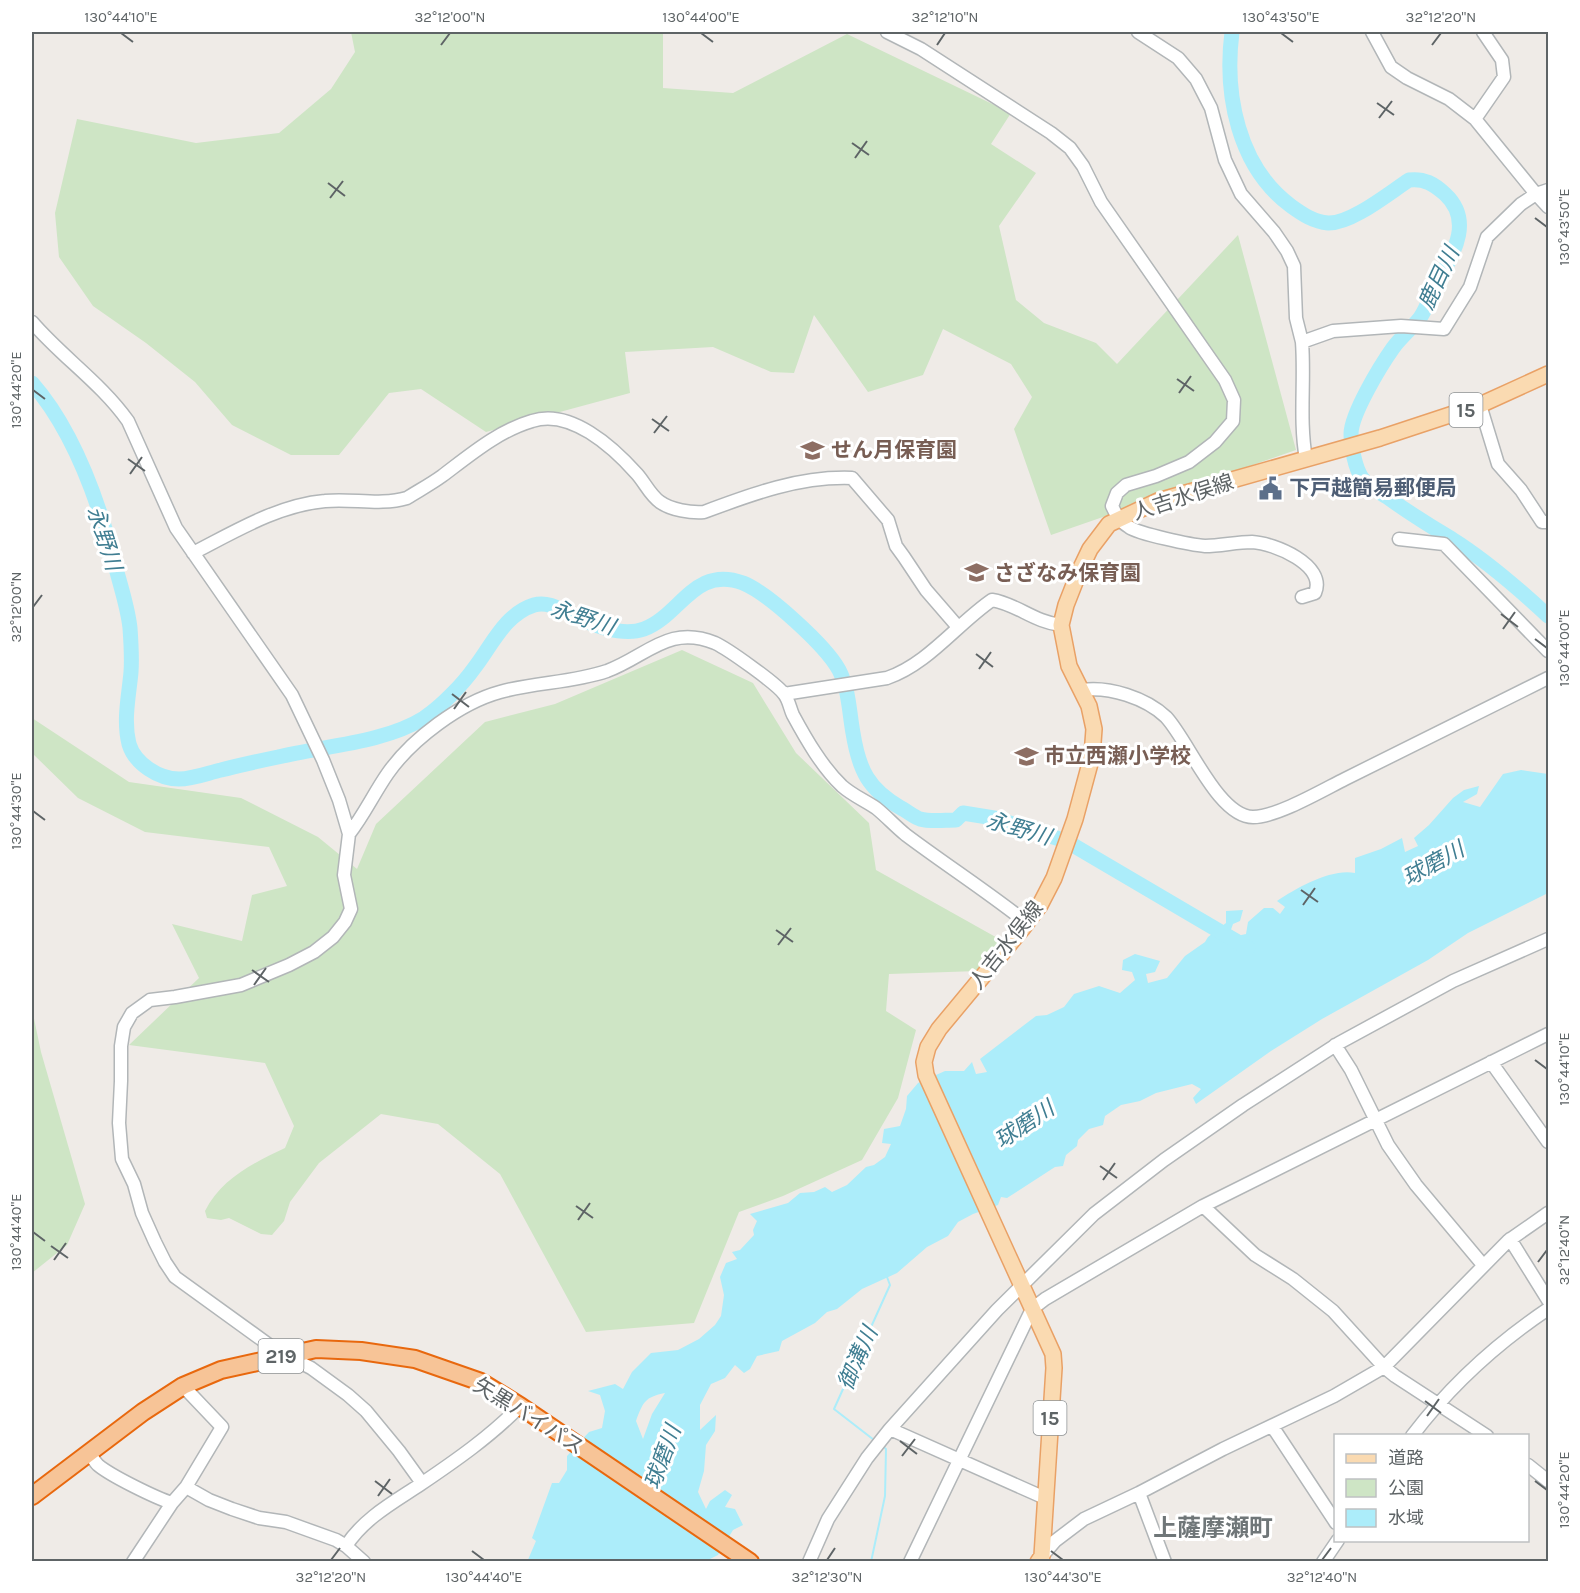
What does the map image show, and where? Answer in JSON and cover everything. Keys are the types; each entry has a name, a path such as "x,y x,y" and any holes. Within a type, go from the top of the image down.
{"highway":[{"name":"矢黒バイパス","path":"32,1496 143,1412 183,1386 221,1370 285,1355 316,1350 361,1351 415,1359 481,1382 750,1562"}],"main road":[{"name":"人吉水俣線","path":"1040,1559 1054,1368 1053,1354 926,1075 924,1062 928,1047 939,1029 1040,905 1054,878 1070,831 1092,756 1094,729 1089,706 1069,666 1061,625 1066,605 1090,549 1109,524 1158,501 1380,438 1480,405 1548,375"}],"street":[{"path":"886,32 921,49 1051,133 1070,148 1083,166 1101,202 1225,380 1234,400 1233,421 1215,442 1189,462 1156,476 1126,485 1118,493 1112,506 1118,518 1129,528 1143,533 1191,544 1206,546 1252,542 1284,550 1315,574 1318,586 1315,593 1302,597"},
{"path":"1138,32 1178,58 1196,79 1211,108 1225,160 1241,194 1275,232 1294,266 1296,318 1304,363 1302,440 1306,459"},
{"path":"1372,32 1391,67 1407,78 1449,99 1475,119 1548,207"},
{"path":"1475,119 1504,77 1502,60 1484,32"},
{"path":"1302,342 1333,331 1401,326 1444,329 1470,287 1487,237 1521,204 1536,194 1548,190"},
{"path":"32,322 54,347 117,405 128,421 176,528 292,695 323,760 339,800 349,834 344,875 351,909 333,938 314,952 242,985 175,998 150,1000 132,1013 124,1027 121,1046 119,1123 122,1159 134,1184 142,1213 165,1262 175,1277 285,1355 311,1368 366,1411 399,1450 422,1483"},
{"path":"1480,405 1498,464 1521,490 1542,522 1548,522"},
{"path":"193,553 259,520 297,506 325,501 394,502 407,498 499,435 532,420 548,418 566,420 608,445 639,476 652,495 662,503 694,513 704,512 774,487 800,481 830,477 852,478 888,520 896,546 926,590 958,627"},
{"path":"1399,539 1444,544 1548,651"},
{"path":"784,694 887,678 898,674 923,657 992,600 1003,602 1037,620 1061,625"},
{"path":"349,834 388,772 403,755 421,738 458,711 499,692 582,678 627,662 680,636 698,636 742,660 784,694 792,714 826,767 840,784 1027,923"},
{"path":"1082,690 1095,688 1125,695 1148,704 1166,717 1206,779 1235,812 1254,817 1271,813 1315,794 1548,678"},
{"path":"809,1562 828,1519 867,1458 890,1429 1019,1283 1094,1214 1164,1160 1335,1045 1453,981 1548,939"},
{"path":"910,1562 1032,1309 1045,1299 1203,1206 1548,1034"},
{"path":"1335,1045 1351,1070 1388,1145 1416,1185 1483,1265"},
{"path":"1491,1062 1548,1143"},
{"path":"1203,1206 1255,1255 1293,1279 1333,1311 1384,1367 1484,1434"},
{"path":"1040,1559 1055,1541 1084,1519 1334,1396 1384,1367 1510,1239 1548,1213"},
{"path":"1510,1239 1548,1300"},
{"path":"1414,1434 1437,1403 1466,1374 1517,1329 1548,1308"},
{"path":"132,1562 172,1503 186,1487 222,1427 183,1386"},
{"path":"346,1546 354,1532 368,1520 450,1464 520,1406"},
{"path":"1272,1426 1334,1521"},
{"path":"890,1429 1045,1498"},
{"path":"89,1453 97,1464 109,1472 159,1499 172,1503"},
{"path":"1529,1467 1548,1481"},
{"path":"186,1487 208,1500 259,1518 286,1522 336,1540 364,1562"},
{"path":"1139,1493 1165,1562"},
{"path":"1323,1562 1337,1542"}],"green space":[{"path":"351,32 663,32 663,88 733,93 847,34 1011,113 991,144 1036,173 999,226 1016,300 1044,323 1096,343 1117,364 1238,235 1296,450 1051,535 1014,429 1032,397 1011,364 943,329 923,375 868,392 814,315 794,373 771,372 713,347 625,352 630,393 486,432 421,389 389,393 339,455 291,455 232,425 195,382 146,343 93,306 59,257 55,213 77,119 196,143 279,133 331,89 355,52"},
{"path":"682,650 753,683 796,753 869,823 876,870 1001,940 978,971 889,974 886,1011 916,1030 898,1098 862,1160 783,1196 739,1212 694,1323 586,1332 500,1174 438,1124 381,1114 319,1163 290,1202 284,1221 272,1235 261,1234 229,1218 221,1220 207,1218 205,1211 220,1190 239,1173 285,1148 294,1126 265,1063 129,1045 199,978 172,924 242,941 252,895 287,886 269,847 145,832 78,798 32,753 32,718 129,782 241,798 318,837 357,869 376,824 485,722 555,704"},
{"path":"32,1009 41,1052 85,1204 67,1245 32,1273"}],"water":[{"name":"球磨川","path":"1521,770 1548,774 1548,893 1468,933 1428,960 1322,1019 1271,1051 1196,1104 1193,1098 1201,1089 1192,1084 1121,1105 1105,1116 1103,1125 1089,1129 1078,1140 1077,1146 1066,1155 1063,1166 1055,1167 1007,1198 1001,1197 998,1205 958,1222 948,1236 927,1247 897,1273 862,1289 837,1309 827,1312 815,1323 782,1341 779,1351 757,1356 750,1369 744,1373 735,1365 725,1378 711,1384 700,1405 700,1430 716,1415 715,1431 706,1445 704,1471 698,1492 706,1509 710,1501 725,1490 732,1495 725,1507 735,1509 743,1525 733,1530 718,1555 704,1562 527,1562 536,1541 532,1538 552,1483 559,1483 567,1470 567,1456 589,1432 602,1428 605,1411 600,1395 588,1391 615,1384 623,1389 632,1372 651,1353 678,1350 699,1339 715,1325 721,1316 724,1295 720,1277 726,1263 737,1259 732,1252 740,1250 754,1235 753,1230 757,1221 750,1214 788,1203 800,1193 814,1192 825,1187 832,1192 847,1185 866,1167 874,1165 885,1157 891,1144 882,1143 884,1129 900,1126 906,1109 907,1096 918,1083 945,1071 964,1071 972,1062 976,1074 987,1072 980,1059 1036,1016 1047,1015 1064,1007 1074,994 1099,986 1120,993 1135,980 1132,972 1122,970 1123,960 1135,954 1160,961 1155,972 1146,974 1148,983 1167,978 1185,956 1226,923 1226,911 1243,910 1240,921 1233,924 1228,938 1246,934 1248,922 1264,908 1273,908 1280,914 1285,907 1277,901 1294,890 1325,876 1346,872 1355,873 1355,858 1381,849 1402,838 1405,852 1418,846 1414,838 1453,798 1464,790 1479,786 1477,794 1463,802 1480,807 1503,774","holes":["665,1393 652,1414 643,1439 636,1421 641,1409 653,1396"]}],"waterway":[{"name":"鹿目川","path":"1232,32 1230,80 1239,128 1258,171 1273,190 1291,206 1318,221 1337,222 1348,219 1381,200 1409,180 1424,181 1433,185 1454,204 1459,226 1458,238 1450,260 1423,313 1393,348 1361,402 1352,425 1354,457 1357,469 1370,486 1478,557 1548,616"},
{"name":"永野川","path":"32,383 48,403 74,448 103,522 125,600 130,628 131,667 126,717 127,735 137,758 156,773 171,778 190,778 391,733 424,718 445,701 470,674 500,631 524,609 546,604 603,628 637,631 657,622 700,586 726,579 743,583 767,597 810,635 832,660 845,685 855,746 862,768 873,786 890,801 924,820 956,820 963,813 994,818 1066,841 1248,948"},
{"name":"御溝川","path":"874,1440 834,1409 890,1285 887,1277"},
{"name":"御溝川","path":"871,1562 885,1496 886,1449 881,1445"}],"place":[{"name":"せん月保育園","path":"813,450"},
{"name":"下戸越簡易郵便局","path":"1271,488"},
{"name":"さざなみ保育園","path":"976,573"},
{"name":"市立西瀬小学校","path":"1026,756"}],"district":[{"name":"上薩摩瀬町","path":"1213,1528"}]}
